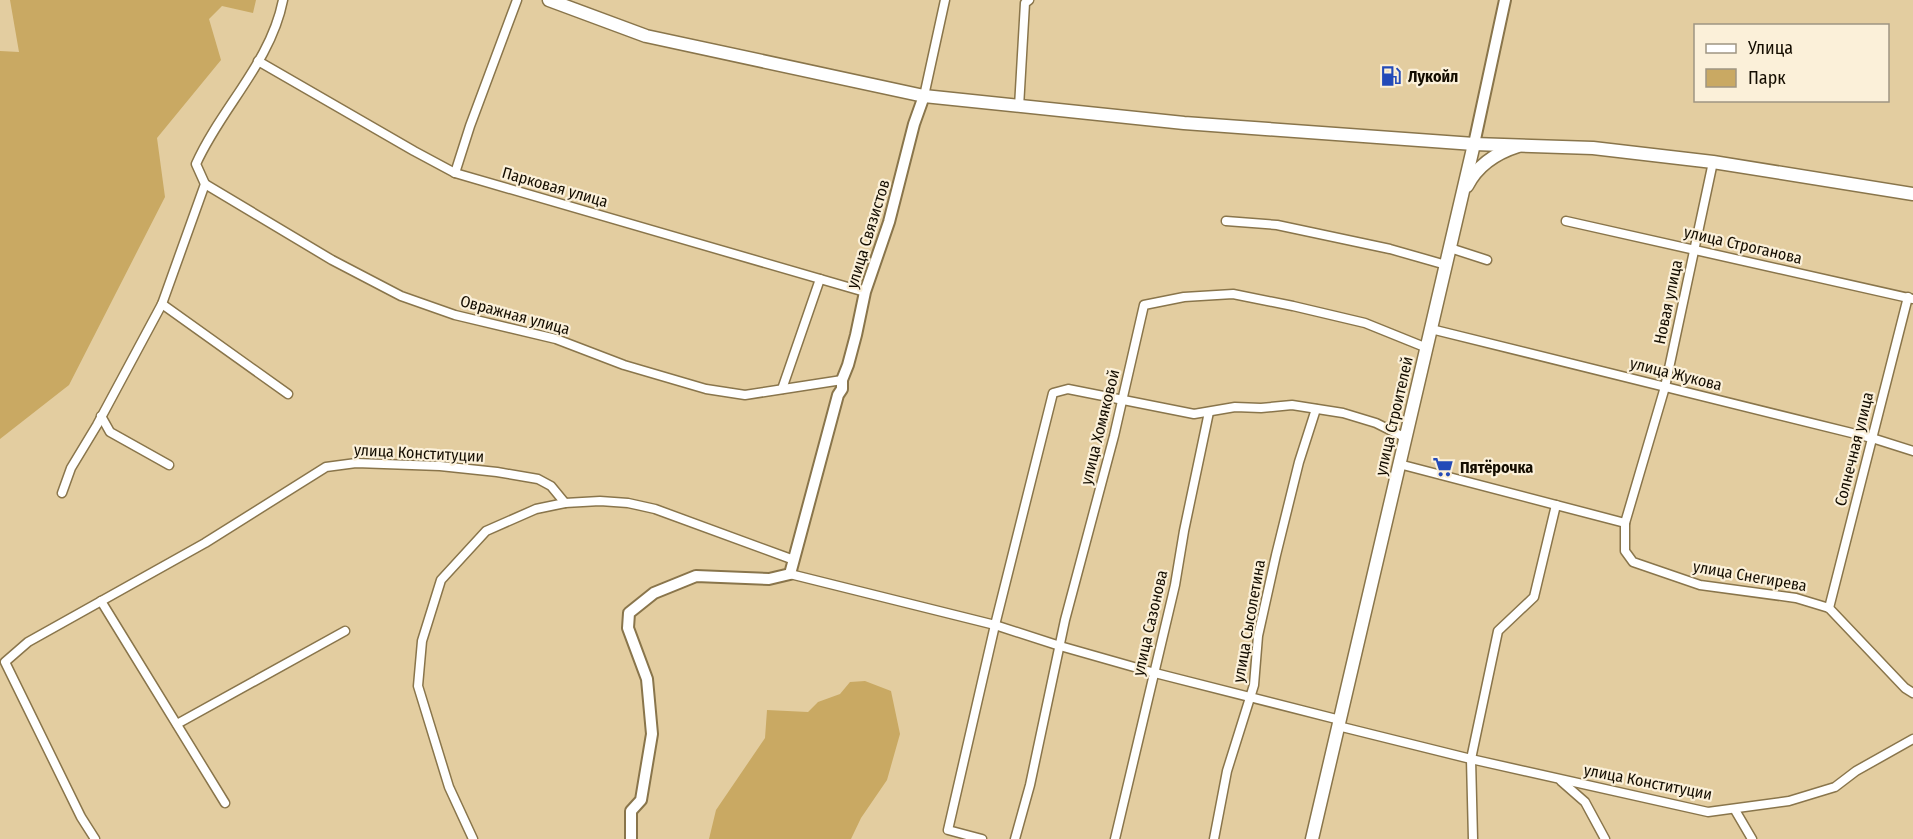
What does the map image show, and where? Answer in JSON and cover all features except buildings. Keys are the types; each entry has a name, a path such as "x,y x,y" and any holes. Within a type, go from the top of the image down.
{"main road":[{"path":"549,0 646,36 924,96 1184,123 1474,144 1593,148 1713,162 1913,194"},
{"name":"улица Строителей","path":"1312,839 1474,144"},
{"path":"1461,198 1470,180 1487,161 1500,153 1520,146"}],"street":[{"path":"62,493 71,468 102,416 162,304 205,184 196,164 207,140 236,100 258,61 280,17 283,0"},
{"path":"456,173 474,116 517,0"},
{"path":"924,96 945,0"},
{"path":"1018,107 1025,3 1029,0"},
{"name":"улица Строителей","path":"1474,144 1505,0"},
{"name":"Парковая улица","path":"258,61 456,173 865,292"},
{"name":"улица Связистов","path":"790,574 838,395 842,389 842,380 856,335 865,292 889,222 914,124 924,96"},
{"name":"Новая улица","path":"1625,551 1625,523 1665,387 1713,162"},
{"name":"Овражная улица","path":"205,184 332,260 401,296 445,312 556,339 624,365 706,389 745,395 842,380"},
{"path":"1226,221 1277,225 1390,249 1446,265"},
{"name":"улица Строганова","path":"1566,221 1911,298"},
{"path":"1450,248 1487,260"},
{"name":"улица Связистов","path":"782,388 820,279"},
{"name":"улица Хомяковой","path":"1015,839 1030,785 1059,646 1122,401 1144,305 1184,297 1233,294 1365,322 1427,348"},
{"name":"Солнечная улица","path":"1829,608 1872,438 1911,298"},
{"path":"162,304 288,394"},
{"name":"улица Жукова","path":"1431,329 1872,438 1913,451"},
{"path":"982,839 948,830 995,625 1053,393 1068,389 1194,414 1235,407 1261,408 1292,405 1343,413 1376,423 1406,438"},
{"name":"улица Сысолетина","path":"1214,839 1227,771 1254,685 1258,636 1276,555 1299,462 1316,409"},
{"name":"улица Сазонова","path":"1115,839 1175,585 1209,412"},
{"path":"102,416 110,432 169,465"},
{"name":"улица Конституции","path":"95,839 81,817 5,662 28,642 205,543 326,467 380,464 440,466 497,472 538,479 551,486 565,503"},
{"path":"1400,464 1625,523"},
{"path":"473,839 449,787 418,686 422,641 441,580 486,531 536,509 565,503 600,501 628,503 655,509 794,560"},
{"path":"1473,839 1471,759 1498,631 1534,597 1556,505"},
{"name":"улица Снегирева","path":"1625,551 1633,562 1700,585 1796,598 1829,608 1905,688 1913,693"},
{"path":"631,839 631,811 641,800 652,734 647,679 628,628 629,614 654,593 696,576 770,579 790,574"},
{"name":"улица Конституции","path":"790,574 995,625 1155,674 1251,697 1471,759 1708,812 1789,801 1835,787 1856,771 1913,739"},
{"path":"101,600 225,803"},
{"path":"177,724 345,631"},
{"path":"1560,780 1585,801 1605,839"},
{"path":"1736,810 1752,839"}],"green space":[{"path":"10,0 256,0 253,13 222,6 209,19 221,60 157,138 165,197 69,385 0,439 0,51 19,52"},
{"path":"865,681 891,691 900,734 887,780 861,818 851,839 709,839 716,810 765,738 767,710 808,712 818,702 840,694 850,682"}],"place":[{"name":"Лукойл","path":"1391,76"},
{"name":"Пятёрочка","path":"1443,467"}]}
